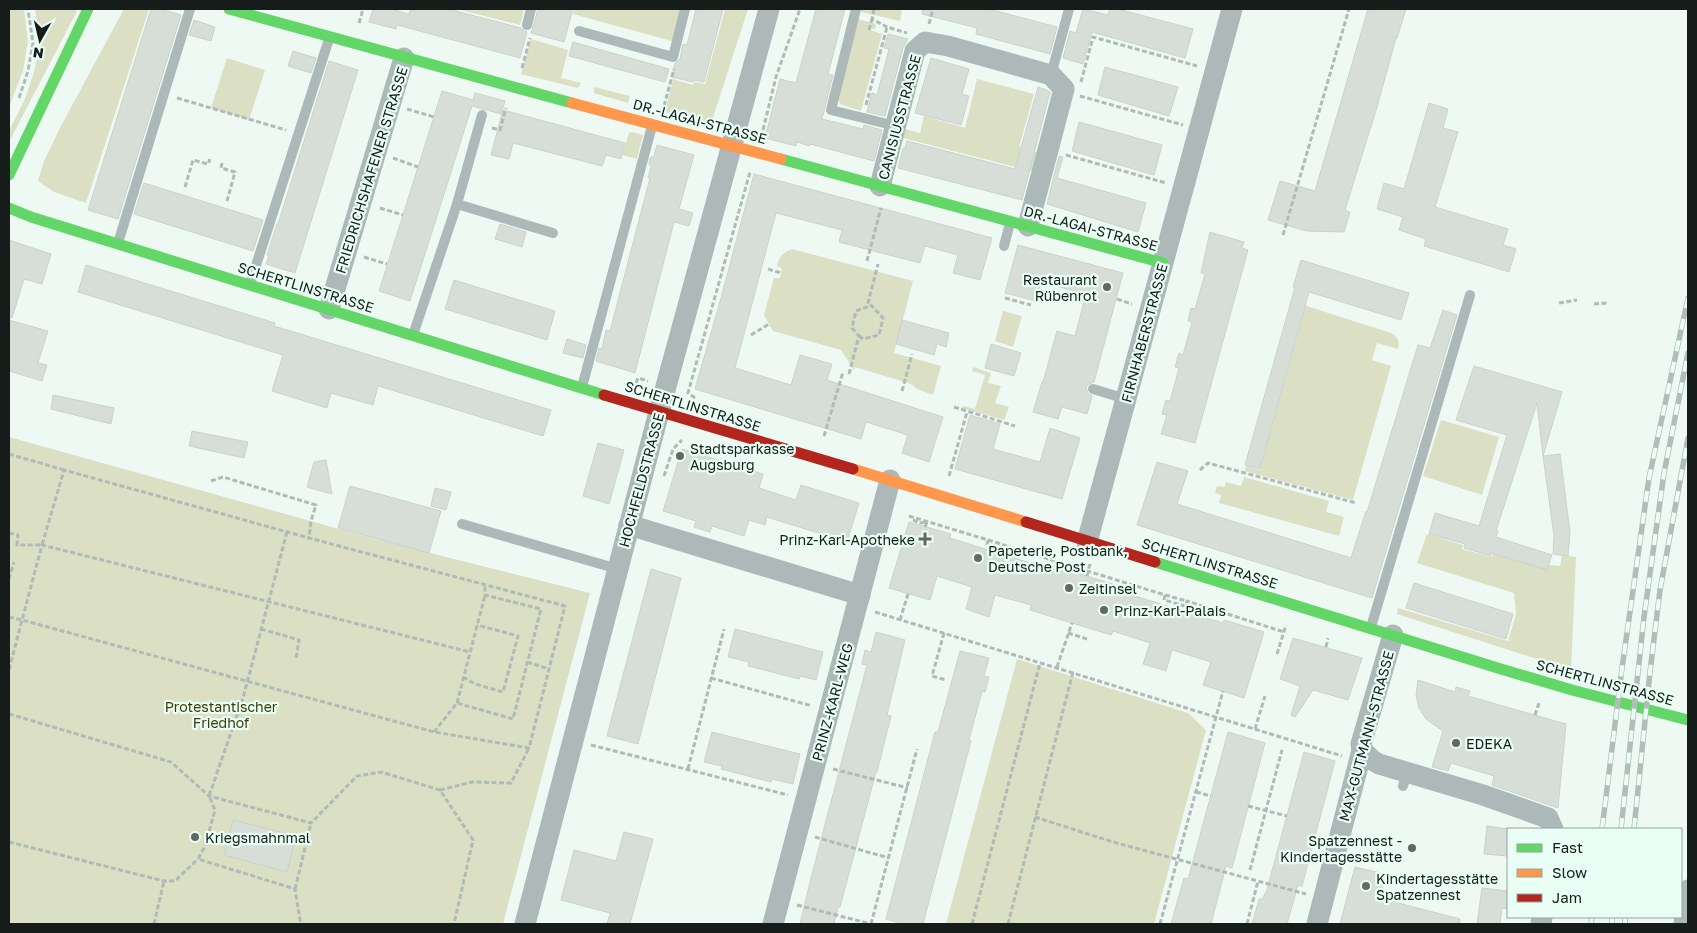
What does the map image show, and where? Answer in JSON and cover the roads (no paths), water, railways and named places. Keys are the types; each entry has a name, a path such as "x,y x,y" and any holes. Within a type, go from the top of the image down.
{"street":[{"path":"9,175 88,9"},
{"name":"DR.-LAGAI-STRASSE","path":"229,9 329,38 1163,263"},
{"name":"HOCHFELDSTRASSE","path":"525,924 659,412 769,9"},
{"name":"FIRNHABERSTRASSE","path":"1087,542 1232,9"},
{"name":"CANISIUSSTRASSE","path":"883,187 915,51 925,42 948,46 1051,75"},
{"name":"FRIEDRICHSHAFENER STRASSE","path":"329,310 404,58"},
{"path":"1019,223 1064,89 1051,75"},
{"name":"SCHERTLINSTRASSE","path":"9,208 30,217 659,412 890,480 1572,690 1688,720"},
{"name":"PRINZ-KARL-WEG","path":"773,924 890,480"},
{"path":"629,525 858,601"},
{"name":"MAX-GUTMANN-STRASSE","path":"1317,924 1360,756 1361,744 1393,635"},
{"path":"1360,756 1372,760 1405,779 1548,818 1553,828"},
{"path":"1684,924 1688,890"}],"lane":[{"path":"118,244 190,9"},
{"path":"527,25 530,9"},
{"path":"579,32 673,58 685,9"},
{"path":"856,9 831,110 896,126"},
{"path":"1051,75 1069,10"},
{"path":"250,285 329,38"},
{"path":"413,336 456,204 482,116"},
{"path":"582,388 653,124"},
{"path":"456,204 553,233"},
{"path":"1004,246 1019,223"},
{"path":"1370,628 1470,295"},
{"path":"1093,389 1126,399"},
{"path":"462,524 618,569"}],"railway":[{"path":"1602,828 1622,668 1649,478 1688,298"},
{"path":"1621,828 1644,617 1664,473 1688,353"},
{"path":"1634,828 1660,590 1688,438"},
{"path":"1591,924 1592,918"},
{"path":"1612,918 1612,924"},
{"path":"1625,918 1625,924"}],"place":[{"name":"Restaurant Rübenrot","path":"1107,287"},
{"name":"Stadtsparkasse Augsburg","path":"680,456"},
{"name":"Prinz-Karl-Apotheke","path":"925,539"},
{"name":"Papeterie, Postbank, Deutsche Post","path":"978,558"},
{"name":"Zeitinsel","path":"1069,588"},
{"name":"Prinz-Karl-Palais","path":"1104,610"},
{"name":"EDEKA","path":"1456,743"},
{"name":"Kriegsmahnmal","path":"195,837"},
{"name":"Spatzennest - Kindertagesstätte","path":"1412,848"},
{"name":"Kindertagesstätte Spatzennest","path":"1366,886"}],"park label":[{"name":"Protestantischer Friedhof","path":"221,714"}]}
